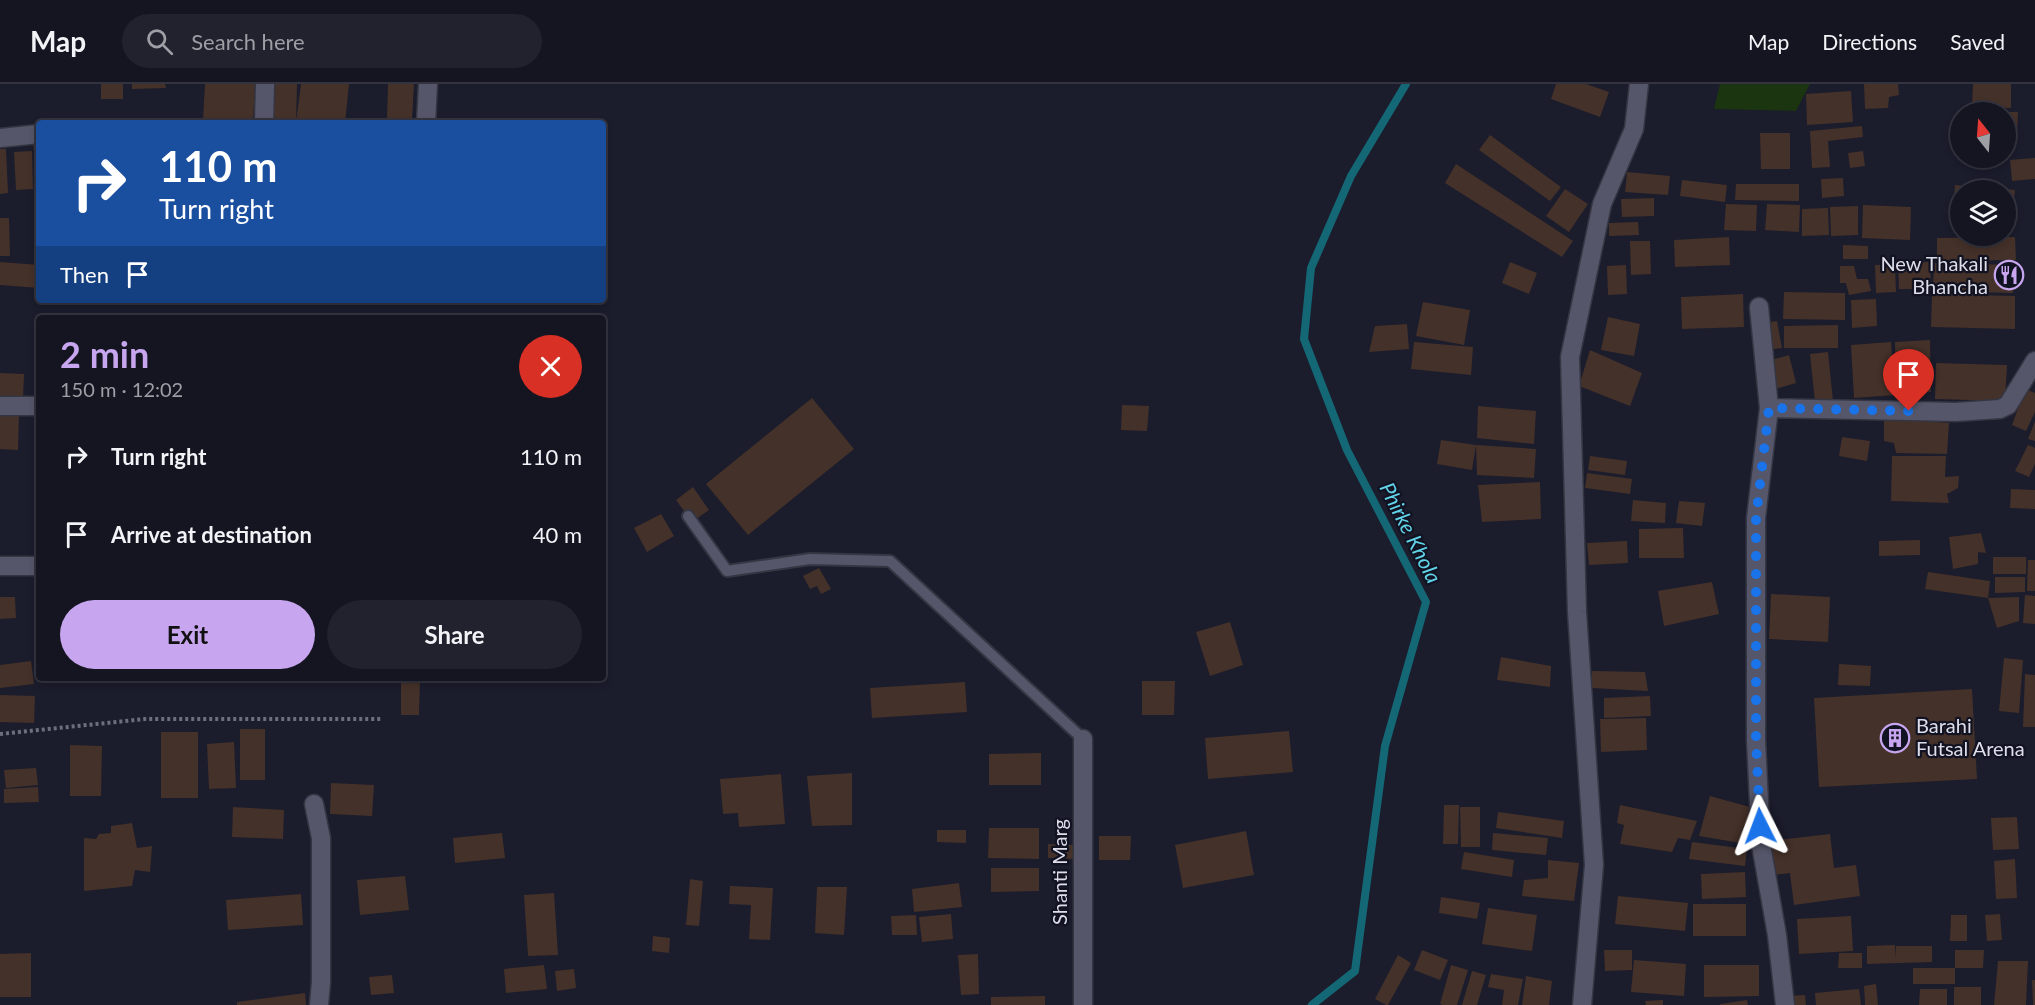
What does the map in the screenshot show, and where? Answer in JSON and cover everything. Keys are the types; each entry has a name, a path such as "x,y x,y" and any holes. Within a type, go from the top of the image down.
{"street":[{"path":"264,120 265,84"},
{"path":"426,120 428,84"},
{"path":"1582,1005 1594,865 1577,612 1570,357 1602,204 1634,129 1639,84"},
{"path":"0,138 36,134"},
{"path":"1759,307 1769,408 1756,518 1756,740 1761,845 1777,935 1785,1005"},
{"path":"1769,408 1956,412 2000,410 2008,405 2035,361"},
{"path":"0,406 36,406"},
{"path":"0,566 36,566"},
{"name":"Shanti Marg","path":"1083,739 1083,1005"},
{"path":"314,804 321,838 319,1005"}],"lane":[{"path":"688,516 727,571 810,559 890,561 1083,739"}],"path":[{"path":"0,734 145,719 382,719"}],"green space":[{"path":"1720,84 1810,84 1796,111 1714,109"}],"building":[{"path":"101,84 123,84 123,99 101,99"},
{"path":"132,84 165,84 166,88 132,89"},
{"path":"205,84 255,84 253,120 203,120"},
{"path":"272,84 297,84 296,120 272,120"},
{"path":"301,84 349,84 345,120 296,120"},
{"path":"388,84 414,84 412,119 387,118"},
{"path":"1556,84 1586,84 1609,92 1600,117 1551,99"},
{"path":"1864,84 1898,84 1899,95 1889,97 1888,108 1865,109"},
{"path":"1973,84 2011,84 2011,102 1972,102"},
{"path":"1851,91 1853,122 1807,125 1806,94"},
{"path":"2016,112 2018,112 2017,136"},
{"path":"1862,126 1863,137 1828,141 1830,167 1812,168 1810,131"},
{"path":"1760,133 1790,133 1790,169 1761,169"},
{"path":"1490,135 1561,187 1550,201 1479,150"},
{"path":"33,144 36,144 36,164"},
{"path":"0,149 6,149 8,193 0,194"},
{"path":"32,151 33,189 16,190 14,152"},
{"path":"1863,151 1865,166 1850,168 1848,153"},
{"path":"2035,158 2035,179 2012,180 2011,168 2016,168 2016,160"},
{"path":"1456,164 1573,241 1562,257 1445,183"},
{"path":"1627,172 1670,176 1668,195 1625,192"},
{"path":"1843,178 1844,196 1822,198 1821,179"},
{"path":"1682,180 1727,185 1725,202 1680,196"},
{"path":"1736,184 1799,184 1799,201 1735,200"},
{"path":"1565,189 1588,204 1569,232 1546,216"},
{"path":"1654,198 1654,216 1622,217 1621,199"},
{"path":"1726,204 1757,205 1756,231 1724,230"},
{"path":"1767,204 1800,205 1799,232 1765,230"},
{"path":"1863,205 1911,207 1910,240 1862,238"},
{"path":"1858,206 1858,235 1831,236 1830,207"},
{"path":"1828,208 1829,235 1802,236 1802,209"},
{"path":"0,218 9,218 10,256 0,256"},
{"path":"1638,222 1639,235 1609,236 1609,223"},
{"path":"1729,237 1730,265 1675,267 1674,240"},
{"path":"1937,238 1950,238 1950,246 2015,246 2016,260 1937,261"},
{"path":"1630,241 1650,241 1651,274 1631,275"},
{"path":"1843,245 1868,246 1868,259 1843,259"},
{"path":"0,262 36,265 36,288 0,285"},
{"path":"1510,262 1537,273 1529,294 1502,283"},
{"path":"1930,262 1931,289 1899,289 1898,263"},
{"path":"1934,263 2014,265 2013,293 1933,291"},
{"path":"1895,264 1896,292 1876,293 1875,265"},
{"path":"1626,265 1627,294 1608,295 1607,266"},
{"path":"1840,266 1854,266 1857,279 1868,279 1871,291 1849,295 1846,283 1840,283"},
{"path":"1784,292 1845,293 1845,320 1783,319"},
{"path":"1743,294 1744,327 1682,329 1681,297"},
{"path":"1932,294 2015,296 2015,329 1931,327"},
{"path":"1876,299 1877,326 1852,328 1851,300"},
{"path":"1423,302 1470,310 1464,345 1416,336"},
{"path":"1608,317 1640,324 1634,356 1601,350"},
{"path":"1777,321 1782,348 1767,350 1762,323"},
{"path":"1407,324 1409,349 1369,352 1375,326"},
{"path":"1838,325 1838,348 1784,348 1784,326"},
{"path":"1930,340 1931,392 1896,393 1895,342"},
{"path":"1414,342 1473,347 1471,375 1411,369"},
{"path":"1891,342 1895,395 1854,398 1851,345"},
{"path":"1590,350 1642,373 1630,406 1579,386"},
{"path":"1828,352 1833,401 1815,402 1810,354"},
{"path":"1789,355 1796,383 1775,389 1768,361"},
{"path":"1936,363 2007,365 2005,401 1935,399"},
{"path":"0,373 24,374 23,399 0,398"},
{"path":"2025,389 2035,393 2035,412 2026,431 2012,425"},
{"path":"812,398 854,449 748,535 706,484"},
{"path":"1122,405 1149,406 1147,431 1121,430"},
{"path":"1478,406 1536,411 1534,444 1477,438"},
{"path":"19,414 18,450 0,449 0,415"},
{"path":"1884,418 1949,423 1947,454 1896,453 1894,443 1884,441"},
{"path":"2035,421 2035,441 2028,439"},
{"path":"1842,437 1870,441 1867,461 1839,456"},
{"path":"1441,440 1476,445 1472,470 1437,464"},
{"path":"1476,445 1536,449 1534,478 1477,475"},
{"path":"2028,445 2035,448 2035,464 2029,477 2015,471"},
{"path":"1590,456 1627,461 1625,475 1588,470"},
{"path":"1892,456 1946,456 1945,477 1959,476 1958,488 1947,494 1949,503 1891,501"},
{"path":"1587,473 1632,479 1630,494 1585,488"},
{"path":"1540,482 1541,519 1482,522 1478,485"},
{"path":"693,487 709,510 692,522 676,500"},
{"path":"2011,489 2035,490 2035,509 2010,508"},
{"path":"1633,500 1666,503 1665,523 1631,521"},
{"path":"1679,501 1705,503 1702,526 1676,523"},
{"path":"661,514 674,536 647,552 634,528"},
{"path":"1683,528 1684,558 1639,558 1639,529"},
{"path":"1981,533 1986,553 1978,552 1978,564 1953,569 1949,537"},
{"path":"1920,540 1920,555 1879,556 1879,541"},
{"path":"1627,541 1628,563 1589,565 1587,543"},
{"path":"1993,557 2026,557 2026,574 1993,574"},
{"path":"2028,560 2035,560 2035,591 2027,591"},
{"path":"819,568 831,589 821,594 817,586 810,589 803,576"},
{"path":"1928,572 1990,581 1988,598 1925,589"},
{"path":"1995,577 2025,577 2025,592 1995,593"},
{"path":"1712,582 1719,614 1664,626 1658,591"},
{"path":"1771,594 1830,597 1828,642 1769,639"},
{"path":"2025,595 2035,596 2035,624 2023,623"},
{"path":"0,597 15,597 16,618 0,619"},
{"path":"2019,597 2019,621 1997,628 1988,598"},
{"path":"1230,622 1243,665 1210,676 1196,632"},
{"path":"34,651 36,651 36,677"},
{"path":"1501,657 1551,666 1550,687 1497,680"},
{"path":"2004,658 2023,660 2019,713 1999,711"},
{"path":"31,661 34,684 0,688 0,665"},
{"path":"1839,664 1871,666 1870,686 1838,685"},
{"path":"1592,671 1645,672 1648,691 1592,688"},
{"path":"2025,674 2035,675 2035,727 2023,727"},
{"path":"401,681 420,681 419,715 401,715"},
{"path":"1142,681 1175,681 1174,715 1142,715"},
{"path":"965,682 967,712 872,718 870,688"},
{"name":"Barahi Futsal Arena","path":"1972,689 1977,779 1819,787 1814,698"},
{"path":"0,695 35,696 34,723 0,722"},
{"path":"1650,696 1651,716 1604,718 1604,698"},
{"path":"1646,718 1647,750 1601,752 1600,719"},
{"path":"240,729 265,729 265,780 240,780"},
{"path":"1289,731 1293,772 1208,779 1205,738"},
{"path":"161,732 198,732 198,798 161,798"},
{"path":"234,742 236,788 209,789 207,744"},
{"path":"70,745 102,746 101,796 70,796"},
{"path":"1041,753 1041,785 989,785 989,754"},
{"path":"36,768 38,785 6,788 4,770"},
{"path":"852,773 852,825 812,826 807,776"},
{"path":"781,774 785,824 739,827 738,813 723,814 720,779"},
{"path":"331,783 374,785 372,816 330,814"},
{"path":"38,787 39,802 4,803 4,789"},
{"path":"1710,796 1757,809 1746,844 1699,836"},
{"path":"1444,805 1459,805 1458,844 1443,844"},
{"path":"1620,805 1697,821 1690,840 1678,838 1672,852 1620,844 1624,825 1617,823"},
{"path":"233,807 284,810 283,839 232,837"},
{"path":"1460,807 1480,807 1480,847 1461,847"},
{"path":"1498,812 1564,821 1562,838 1496,828"},
{"path":"2017,817 2019,849 1993,850 1991,818"},
{"path":"132,823 137,848 152,846 150,872 135,870 132,886 84,891 84,838 96,839 99,834 111,833 111,826"},
{"path":"989,828 1039,828 1039,859 988,858"},
{"path":"937,830 966,830 966,843 937,842"},
{"path":"1246,831 1254,875 1183,888 1175,845"},
{"path":"502,833 505,858 455,863 453,838"},
{"path":"1493,833 1548,838 1546,855 1492,850"},
{"path":"1830,834 1834,868 1856,865 1860,896 1794,905 1790,873 1773,875 1770,841"},
{"path":"1099,836 1131,836 1130,860 1099,860"},
{"path":"1692,842 1747,849 1745,866 1689,859"},
{"path":"1048,844 1076,845 1076,859 1048,858"},
{"path":"1464,852 1514,860 1512,877 1461,869"},
{"path":"2015,859 2017,898 1996,899 1994,861"},
{"path":"1548,860 1579,863 1574,901 1522,896 1524,880 1548,878"},
{"path":"991,868 1039,868 1039,891 991,892"},
{"path":"1745,872 1746,897 1702,899 1701,874"},
{"path":"405,876 409,910 360,915 357,880"},
{"path":"690,879 703,881 699,926 686,925"},
{"path":"959,883 962,907 914,912 912,889"},
{"path":"730,886 773,888 770,940 749,939 751,905 729,904"},
{"path":"817,887 847,887 844,935 815,933"},
{"path":"554,893 558,955 528,956 524,895"},
{"path":"301,894 303,925 228,930 226,900"},
{"path":"1618,896 1688,903 1685,931 1615,924"},
{"path":"1441,897 1480,903 1477,919 1439,913"},
{"path":"1693,904 1746,904 1746,936 1693,936"},
{"path":"1488,908 1537,915 1532,951 1482,944"},
{"path":"951,914 953,939 922,942 919,917"},
{"path":"2000,914 2002,940 1987,941 1985,915"},
{"path":"916,915 917,935 892,935 891,916"},
{"path":"1951,915 1967,915 1967,941 1950,941"},
{"path":"1851,916 1853,951 1799,954 1797,919"},
{"path":"653,936 670,938 669,953 652,951"},
{"path":"1895,945 1895,958 1896,946 1932,946 1932,962 1867,964 1867,946"},
{"path":"1422,950 1448,960 1440,980 1414,970"},
{"path":"1604,950 1632,950 1632,970 1605,971"},
{"path":"1955,950 1984,950 1983,968 1955,968"},
{"path":"31,953 31,997 0,997 0,954"},
{"path":"1839,953 1862,953 1862,968 1838,968"},
{"path":"978,954 979,994 961,995 958,955"},
{"path":"1398,955 1411,963 1386,1005 1375,999"},
{"path":"1634,960 1686,964 1684,996 1631,992"},
{"path":"1998,961 2028,961 2026,1005 1994,1005"},
{"path":"544,965 547,989 506,993 504,969"},
{"path":"1451,965 1468,970 1457,1005 1443,1005 1440,1004"},
{"path":"1704,965 1759,965 1759,996 1704,997"},
{"path":"1913,968 1955,968 1955,984 1913,984"},
{"path":"574,969 576,988 557,991 555,971"},
{"path":"1472,971 1486,975 1477,1005 1462,1005"},
{"path":"1491,974 1523,979 1518,1005 1502,1005 1504,990 1488,987"},
{"path":"392,975 394,993 371,995 369,977"},
{"path":"1526,976 1552,981 1549,1005 1522,1005"},
{"path":"2032,980 2035,980 2035,1005 2033,1005"},
{"path":"1876,984 1878,1005 1865,1005 1864,986"},
{"path":"1954,987 1981,987 1981,1005 1954,1005"},
{"path":"1859,989 1861,1005 1816,1005 1815,993"},
{"path":"1920,989 1947,989 1947,1005 1919,1005"},
{"path":"305,993 306,1005 237,1005 237,1002"},
{"path":"1805,995 1806,1005 1789,1005 1788,996"},
{"path":"1045,996 1045,1005 991,1005 991,997"},
{"path":"1663,1000 1663,1005 1646,1005 1645,1001"},
{"path":"1747,1000 1748,1005 1720,1005 1720,1004"}],"waterway":[{"name":"Phirke Khola","path":"1312,1005 1355,971 1385,746 1426,602 1347,450 1304,339 1311,268 1351,176 1406,84"}],"place":[{"name":"New Thakali Bhancha","path":"2009,275"},
{"name":"Barahi Futsal Arena","path":"1895,738"}],"route":[{"path":"1760,826 1756,740 1756,518 1769,408 1909,411"}]}
